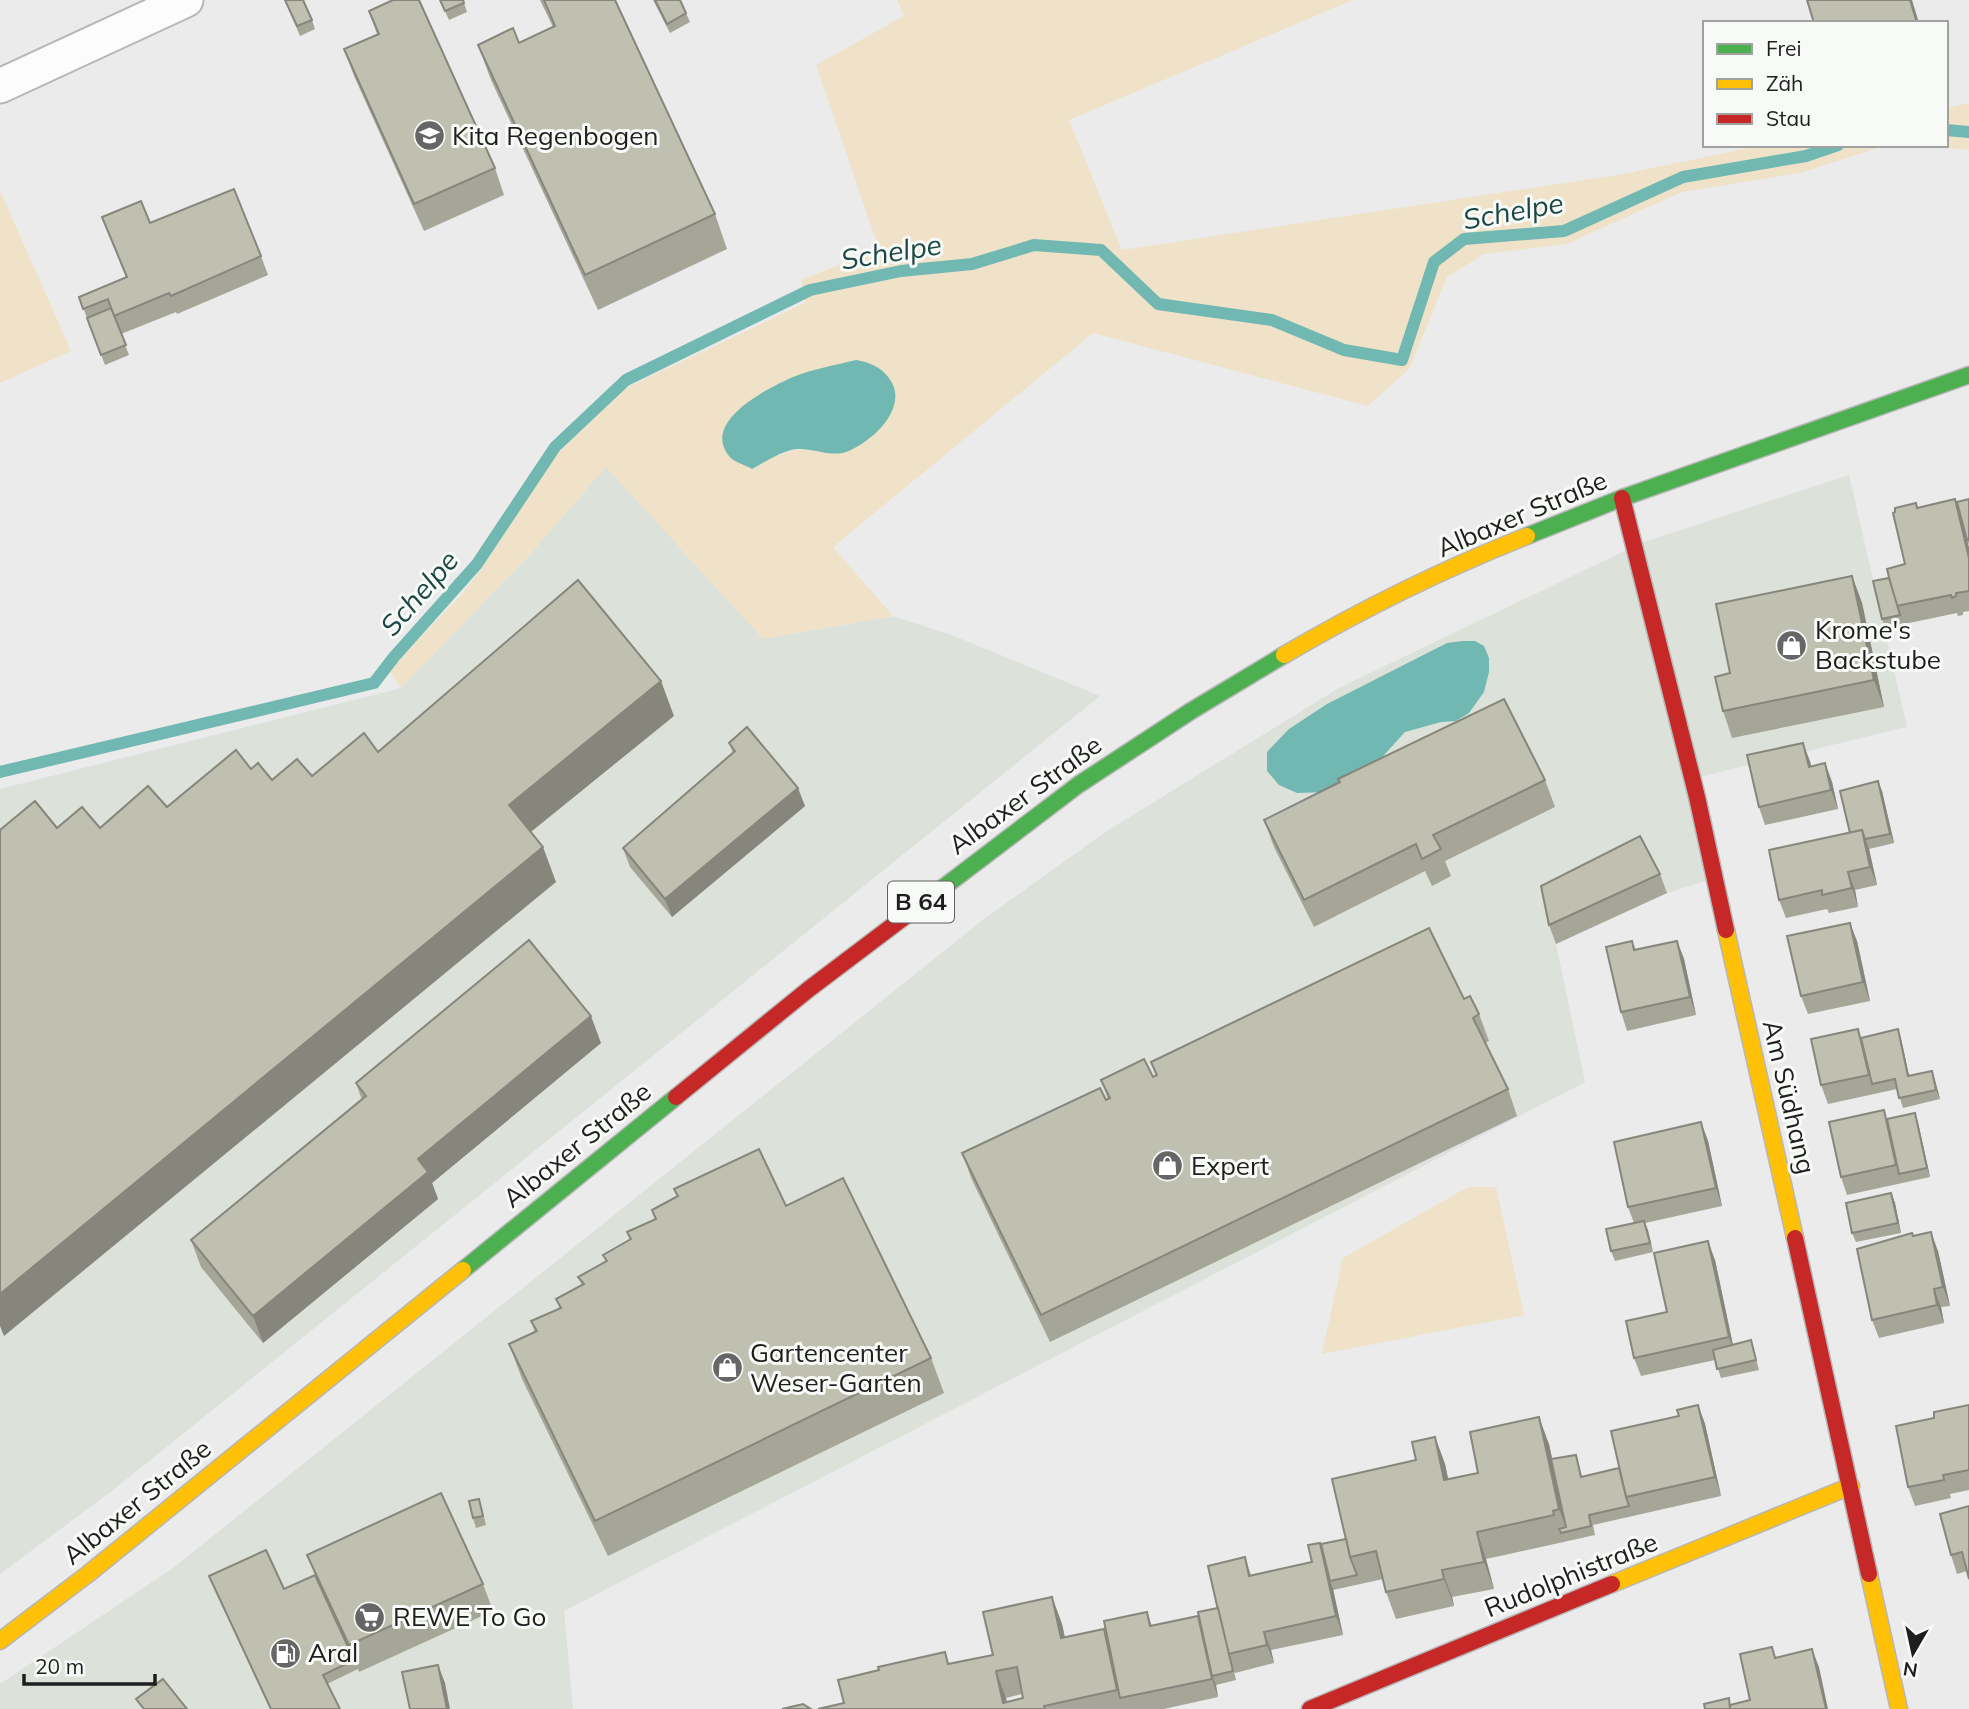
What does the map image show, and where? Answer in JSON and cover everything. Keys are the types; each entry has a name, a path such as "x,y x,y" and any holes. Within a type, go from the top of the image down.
{"main road":[{"name":"Albaxer Straße","path":"0,1641 88,1574 809,989 1078,785 1191,710 1313,638 1477,555 1622,498 1969,374"},
{"name":"Am Südhang","path":"1622,498 1697,797 1899,1709"},
{"name":"Rudolphistraße","path":"1310,1709 1851,1486"}],"street":[{"path":"0,86 179,1"}],"shaded area":[{"path":"897,0 1353,0 1069,120 1122,250 1624,174 1753,147 1881,147 1800,173 1682,192 1566,244 1484,254 1447,277 1409,369 1368,406 1093,333 833,547 893,616 763,639 606,467 532,552 401,688 389,670 463,593 557,454 626,388 805,303 801,280 879,249 816,65 904,16","holes":["736,410 844,453 796,449 778,456"]},
{"path":"1969,103 1969,150 1941,147 1948,147 1948,108"},
{"path":"0,191 71,351 0,383"},
{"path":"606,466 763,639 893,616 954,636 1100,696 113,1490 0,1574 0,789 401,688 532,552"},
{"path":"1849,475 1907,727 1699,777 1721,876 1667,893 1556,944 1585,1082 564,1611 573,1709 0,1709 0,1684 173,1568 984,919 1107,831 1339,688 1641,543"},
{"path":"1468,1187 1496,1187 1524,1315 1322,1354 1343,1258"}],"water":[{"path":"856,360 882,371 894,389 892,412 866,441 840,453 792,450 752,469 729,456 723,443 724,430 730,419 754,398 793,377"},
{"path":"1475,641 1484,646 1489,658 1484,692 1469,713 1456,721 1441,722 1405,732 1374,766 1328,792 1297,793 1279,785 1267,771 1267,752 1289,729 1327,704 1447,643"}],"building":[{"path":"285,0 303,0 312,20 297,26"},
{"name":"Kita Regenbogen","path":"393,0 419,0 495,168 414,204 344,49 379,34 369,11"},
{"path":"440,0 463,0 464,3 445,11"},
{"path":"544,0 615,0 715,214 585,275 478,45 513,28 519,43 555,26"},
{"path":"655,0 680,0 686,13 667,24"},
{"path":"1807,0 1910,0 1916,21 1813,21"},
{"path":"234,189 261,256 171,296 169,293 114,316 108,299 83,309 79,297 127,277 102,217 141,201 150,223"},
{"path":"111,308 126,345 101,355 87,318"},
{"path":"1955,499 1969,558 1969,591 1956,593 1952,598 1951,595 1896,606 1887,569 1905,564 1893,513 1895,508 1916,503 1917,508"},
{"path":"1969,499 1969,540 1967,540 1957,502"},
{"path":"1852,576 1874,680 1723,711 1715,677 1730,673 1716,604"},
{"path":"1889,578 1900,615 1882,619 1873,581"},
{"path":"578,580 661,681 509,805 543,847 0,1294 0,830 35,801 57,828 82,807 100,828 148,786 167,807 236,750 251,769 258,763 272,780 297,759 312,776 364,733 378,752"},
{"path":"1504,699 1545,780 1433,835 1441,849 1422,859 1416,844 1304,900 1264,820 1340,782 1338,779"},
{"path":"747,727 798,788 665,899 623,848 735,751 729,743"},
{"path":"1803,743 1809,767 1825,763 1831,790 1759,807 1747,755"},
{"path":"1878,781 1890,834 1865,839 1862,830 1850,833 1840,791"},
{"path":"1862,830 1870,867 1848,872 1852,888 1822,895 1822,890 1779,900 1769,850"},
{"path":"1640,836 1660,874 1549,925 1541,886"},
{"path":"1850,923 1863,982 1801,996 1787,936"},
{"path":"1429,928 1464,999 1470,996 1479,1014 1473,1018 1508,1089 1041,1315 962,1153 1100,1088 1106,1100 1110,1098 1101,1080 1144,1059 1153,1077 1157,1075 1151,1062"},
{"path":"529,940 591,1016 418,1159 428,1172 253,1316 191,1240 366,1096 356,1083"},
{"path":"1632,941 1634,950 1677,941 1690,997 1621,1012 1606,947"},
{"path":"1858,1029 1869,1075 1821,1085 1811,1039"},
{"path":"1898,1029 1908,1076 1932,1071 1936,1090 1899,1098 1895,1079 1872,1084 1861,1038"},
{"path":"1884,1110 1896,1165 1841,1177 1829,1122"},
{"path":"1915,1113 1927,1168 1899,1174 1887,1119"},
{"path":"1701,1122 1716,1188 1628,1207 1614,1142"},
{"path":"759,1149 786,1206 843,1178 931,1358 595,1521 509,1344 537,1331 531,1321 561,1308 556,1299 584,1284 578,1277 607,1261 603,1255 631,1239 627,1232 656,1219 652,1210 678,1196 674,1189"},
{"path":"1891,1193 1898,1223 1852,1233 1846,1203"},
{"path":"1644,1221 1650,1243 1611,1251 1606,1229"},
{"path":"1931,1232 1943,1287 1934,1289 1937,1305 1872,1320 1857,1249 1912,1233 1913,1236"},
{"path":"1708,1241 1729,1337 1634,1358 1626,1321 1667,1312 1654,1253"},
{"path":"1751,1340 1756,1360 1717,1369 1713,1350"},
{"path":"1698,1405 1715,1477 1626,1497 1611,1431 1679,1416 1677,1410"},
{"path":"1969,1405 1969,1470 1943,1475 1944,1480 1908,1487 1896,1426 1934,1418 1934,1412"},
{"path":"1539,1417 1559,1509 1553,1511 1554,1515 1477,1532 1484,1562 1442,1570 1444,1579 1386,1592 1376,1551 1350,1557 1332,1479 1416,1460 1412,1442 1435,1437 1444,1480 1478,1473 1470,1432"},
{"path":"1576,1455 1581,1477 1619,1468 1629,1506 1589,1515 1591,1526 1561,1533 1559,1529 1566,1527 1551,1459"},
{"path":"441,1493 483,1584 349,1645 307,1555"},
{"path":"479,1499 483,1516 473,1518 469,1501"},
{"path":"1969,1506 1969,1579 1962,1552 1951,1555 1940,1514"},
{"path":"1346,1539 1357,1575 1330,1581 1321,1544"},
{"path":"1320,1543 1336,1616 1264,1632 1267,1645 1228,1654 1208,1566 1245,1557 1249,1576 1312,1562 1308,1545"},
{"path":"266,1550 284,1589 315,1575 354,1660 323,1675 340,1709 271,1709 209,1576"},
{"path":"1052,1597 1061,1638 1104,1629 1117,1690 1044,1706 1045,1709 818,1709 844,1703 838,1680 879,1670 878,1667 945,1652 948,1664 993,1655 983,1612","holes":["1017,1667 1023,1698 1003,1703 996,1671"]},
{"path":"1218,1608 1233,1671 1212,1676 1198,1612"},
{"path":"1147,1612 1150,1626 1198,1616 1212,1679 1120,1698 1104,1621"},
{"path":"1772,1647 1775,1658 1812,1649 1826,1709 1730,1709 1730,1705 1750,1700 1740,1654"},
{"path":"438,1665 447,1709 410,1709 402,1672"},
{"path":"163,1679 187,1709 144,1709 136,1699"},
{"path":"1729,1698 1730,1709 1705,1709 1704,1704"},
{"path":"803,1704 811,1709 782,1709"}],"waterway":[{"name":"Schelpe","path":"1948,130 1969,132"},
{"name":"Schelpe","path":"0,772 374,683 477,564 555,447 626,380 810,290 901,271 972,264 1034,245 1101,250 1158,304 1272,320 1344,350 1402,360 1434,262 1464,239 1564,231 1683,177 1806,156 1832,147"}],"traffic: fast":[{"path":"1527,536 1622,498 1969,375"},
{"path":"936,893 1078,785 1191,711 1284,655"},
{"path":"463,1270 676,1097"}],"traffic: slow":[{"path":"1284,655 1403,591 1527,536"},
{"path":"1726,930 1795,1238"},
{"path":"0,1641 88,1574 463,1270"},
{"path":"1612,1584 1851,1486"},
{"path":"1869,1574 1899,1709"}],"traffic: jam":[{"path":"1622,498 1697,797 1726,930"},
{"path":"676,1097 809,989 936,893"},
{"path":"1795,1238 1869,1574"},
{"path":"1310,1709 1612,1584"}],"place":[{"name":"Kita Regenbogen","path":"429,136"},
{"name":"Krome's Backstube","path":"1792,645"},
{"name":"Expert","path":"1168,1166"},
{"name":"Gartencenter Weser-Garten","path":"727,1368"},
{"name":"REWE To Go","path":"370,1617"},
{"name":"Aral","path":"285,1653"}]}
